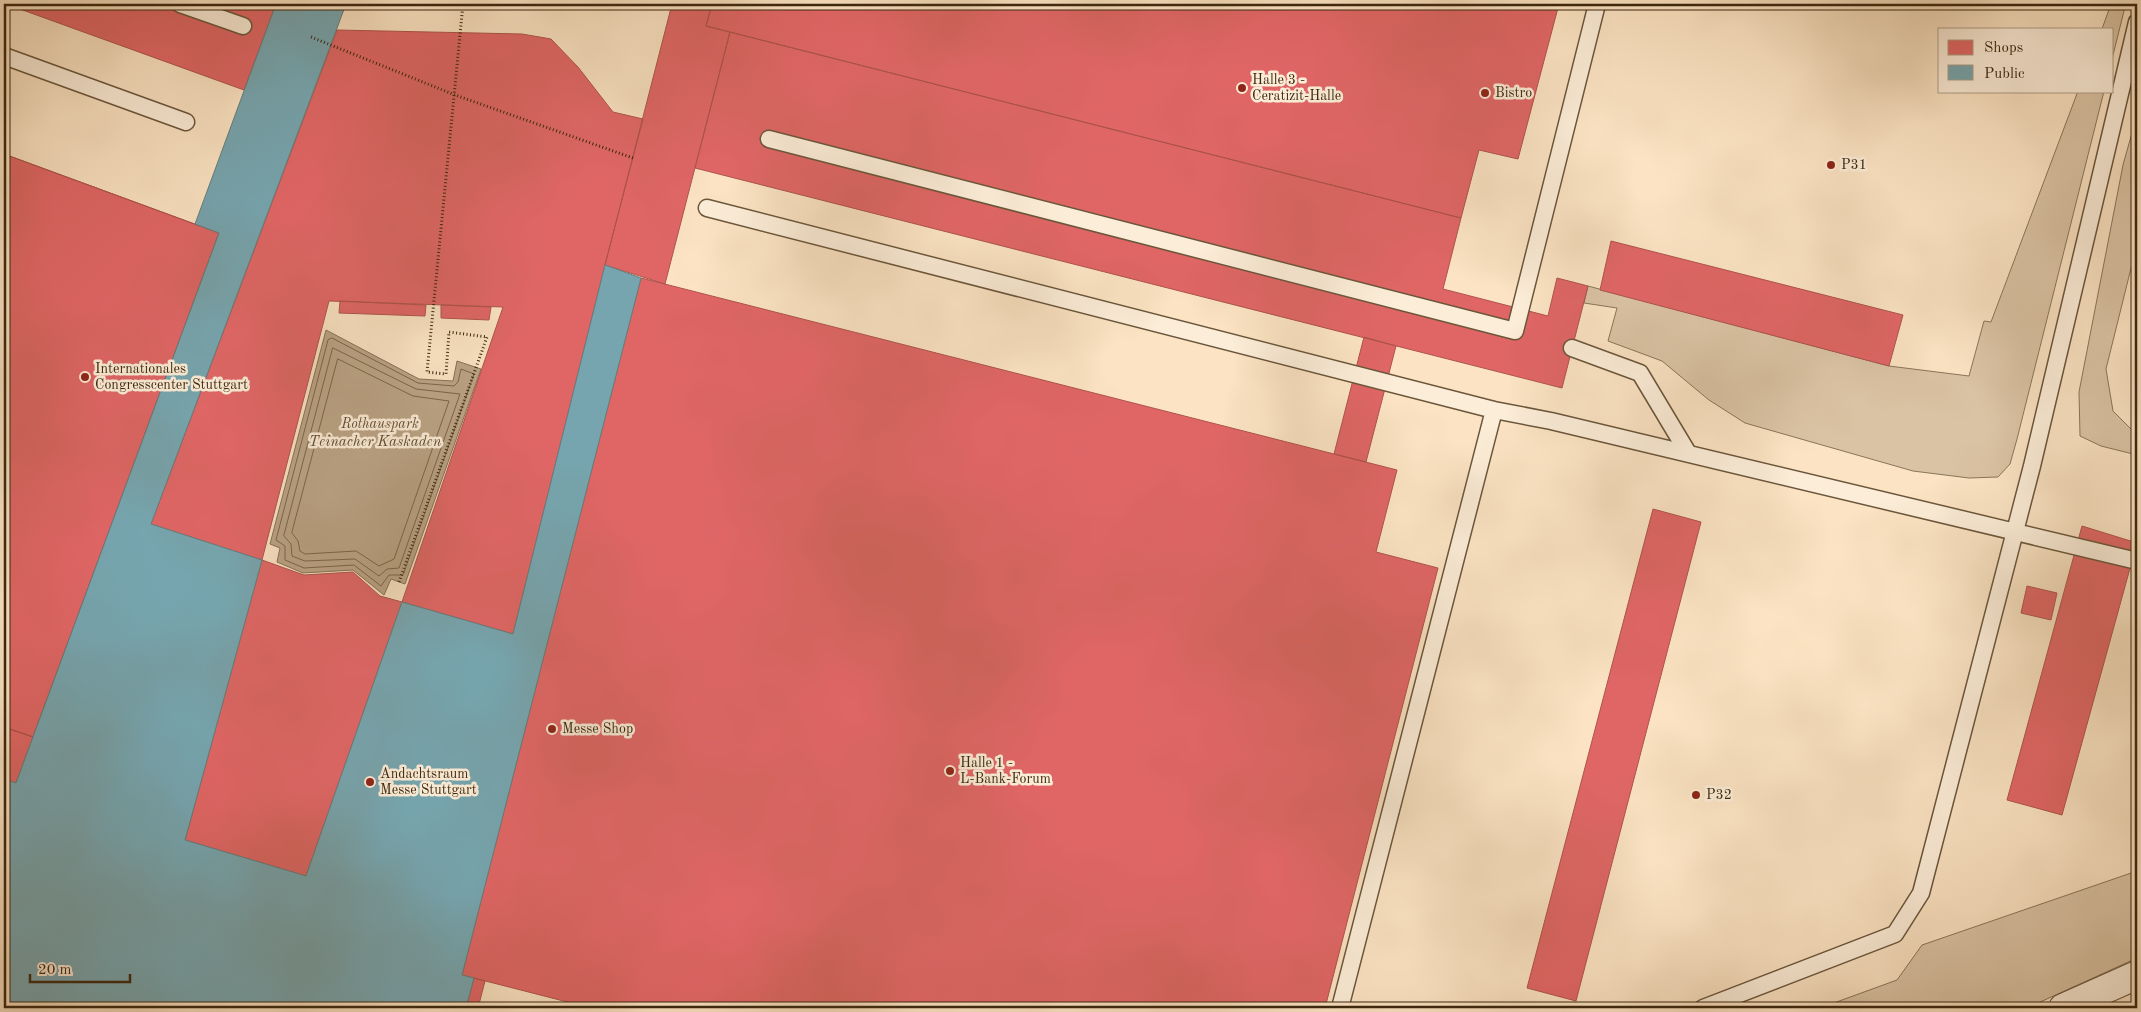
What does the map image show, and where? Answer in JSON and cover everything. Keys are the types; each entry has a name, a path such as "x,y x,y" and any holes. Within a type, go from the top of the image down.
{"street":[{"path":"2063,1008 2137,974"}],"lane":[{"path":"180,4 244,26"},
{"path":"769,139 1515,331 1597,4"},
{"path":"1703,1008 1895,934 1921,894 2015,531 2137,22"},
{"path":"4,56 186,122"},
{"path":"707,208 1494,410 1552,421 2137,561"},
{"path":"1572,348 1640,373 1688,453"},
{"path":"1340,1008 1494,410"}],"path":[{"path":"398,582 475,367 488,337 449,332 446,374 427,372 463,4"},
{"path":"311,37 455,95 633,158"}],"shaded area":[{"path":"2111,4 2124,4 2114,51 2114,28 2102,28"},
{"path":"2078,92 2104,92 2017,439 2010,464 1998,477 1969,478 1913,471 1745,423 1709,400 1662,361 1608,341 1617,308 1584,303 1588,286 1889,366 1969,376 1984,321 1991,322"},
{"path":"2137,115 2137,244 2106,369 2113,411 2137,435 2137,455 2101,446 2080,436 2079,392 2123,165"},
{"path":"2137,871 2137,958 2027,1008 1820,1008 1897,980 1922,945"}],"water":[{"name":"Teinacher Kaskaden","path":"326,330 419,379 453,381 457,361 481,369 405,584 391,579 384,595 353,570 303,573 277,562 280,548 270,544"}],"building: Shops":[{"path":"6,4 276,4 244,90"},
{"path":"672,4 712,4 706,26 730,32 665,284 605,265"},
{"name":"Halle 3 - Ceratizit-Halle","path":"712,4 1559,4 1518,159 1479,150 1461,218 706,26"},
{"path":"337,30 522,34 551,39 578,67 613,112 643,119 513,634 402,602 503,307 329,301 262,560 151,524"},
{"path":"730,32 1461,218 1443,289 1548,316 1557,278 1588,286 1562,388 695,168"},
{"name":"Internationales Congresscenter Stuttgart","path":"4,154 219,233 33,737 4,727"},
{"name":"Internationales Congresscenter Stuttgart","path":"4,154 219,233 33,737 4,727"},
{"path":"1611,241 1903,315 1889,366 1600,290"},
{"name":"Halle 1 - L-Bank-Forum","path":"641,278 1397,470 1376,552 1438,568 1325,1008 591,1008 462,975"},
{"path":"340,301 426,305 425,316 339,313"},
{"path":"441,305 491,307 489,320 441,318"},
{"path":"1364,337 1396,346 1366,462 1334,454"},
{"path":"1653,509 1701,522 1576,1001 1527,988"},
{"path":"2082,526 2137,543 2062,815 2007,800"},
{"path":"262,560 304,575 353,572 380,596 402,602 306,876 185,840"},
{"path":"2027,586 2057,593 2051,620 2021,613"},
{"path":"4,727 33,737 16,783 4,779"},
{"path":"474,978 485,981 478,1008 466,1008"}],"building: Public":[{"path":"276,4 346,4 151,524 262,560 185,840 306,876 402,602 513,634 605,265 641,278 462,975 474,978 466,1008 4,1008 4,779 16,783 219,233 195,224"}],"place":[{"name":"Halle 3 - Ceratizit-Halle","path":"1242,88"},
{"name":"Bistro","path":"1485,93"},
{"name":"P31","path":"1831,165"},
{"name":"Internationales Congresscenter Stuttgart","path":"85,377"},
{"name":"Messe Shop","path":"552,729"},
{"name":"Halle 1 - L-Bank-Forum","path":"950,771"},
{"name":"Andachtsraum Messe Stuttgart","path":"370,782"},
{"name":"P32","path":"1696,795"}],"park label":[{"name":"Rothauspark","path":"380,424"}]}
